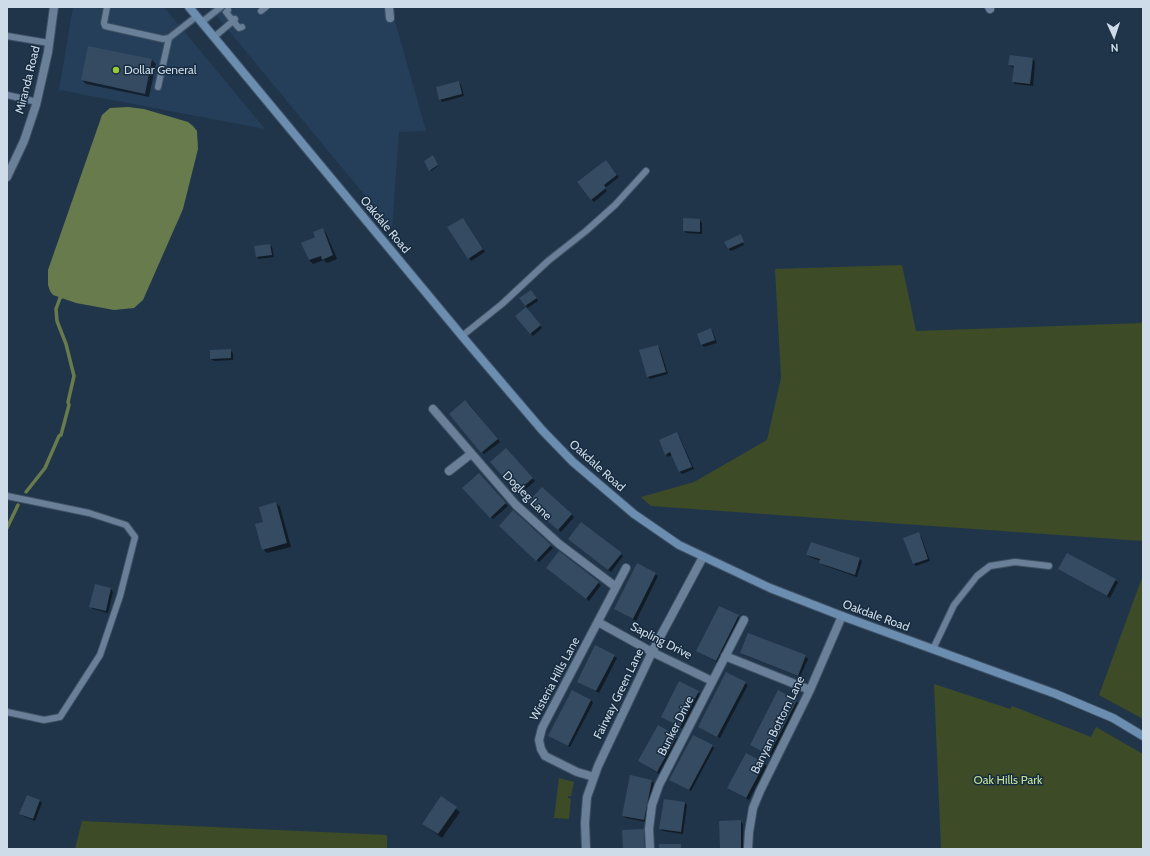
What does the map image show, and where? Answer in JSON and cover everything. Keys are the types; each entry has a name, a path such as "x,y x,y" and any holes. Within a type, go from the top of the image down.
{"main road":[{"name":"Oakdale Road","path":"189,7 542,430 573,462 634,514 679,545 770,588 842,616 1056,694 1113,718 1143,736"}],"street":[{"name":"Miranda Road","path":"7,177 24,141 37,102 50,43 54,7"},
{"path":"389,7 390,18"},
{"name":"Dogleg Lane","path":"433,409 516,505 559,544 616,587"},
{"path":"449,471 471,454"},
{"name":"Fairway Green Lane","path":"586,849 587,796 598,766 652,652 703,557"},
{"name":"Wisteria Hills Lane","path":"594,777 577,772 546,756 541,749 539,740 542,728 626,568"},
{"name":"Banyan Bottom Lane","path":"748,849 753,808 810,690 842,616"},
{"name":"Bunker Drive","path":"650,849 649,829 652,805 659,785 744,620"},
{"name":"Sapling Drive","path":"598,622 652,652 712,681"},
{"path":"725,656 810,690"}],"lane":[{"path":"107,7 104,23 105,26 163,39 169,38 199,19 225,9 239,28 242,27"},
{"path":"214,37 234,20"},
{"path":"7,36 50,43"},
{"path":"158,87 169,38"},
{"path":"7,95 37,102"},
{"path":"462,336 502,304 548,261 586,231 615,205 646,171"},
{"path":"7,496 89,513 126,525 135,537 120,596 100,655 60,717 44,720 7,712"},
{"path":"933,649 954,605 977,576 990,566 1015,562 1049,566"}],"shaded area":[{"path":"73,7 164,7 265,129 59,90"},
{"path":"209,7 391,7 426,131 399,132 392,228"},
{"path":"128,107 144,109 188,122 197,131 198,149 183,209 143,300 134,308 114,310 76,303 53,295 48,285 48,270 102,115 110,108"}],"green space":[{"path":"902,265 916,331 1143,323 1143,541 651,506 641,497 694,482 767,440 781,378 775,269"},
{"path":"1143,575 1143,719 1099,695"},
{"name":"Oak Hills Park","path":"934,684 1010,709 1012,706 1091,737 1096,727 1143,754 1143,849 941,849"},
{"path":"559,778 574,782 571,796 568,796 568,798 571,799 569,819 554,818"},
{"path":"82,821 387,835 387,849 75,849"}],"building":[{"name":"Dollar General","path":"88,46 152,59 145,94 81,80"},
{"path":"1010,55 1033,58 1030,84 1012,82 1014,66 1008,65"},
{"path":"459,81 462,94 439,100 436,87"},
{"path":"433,155 438,165 429,171 424,161"},
{"path":"606,160 617,175 604,185 606,188 591,200 577,182"},
{"path":"463,218 483,249 468,259 447,227"},
{"path":"683,218 700,219 700,232 683,231"},
{"path":"323,228 333,255 322,260 321,256 309,260 301,243 315,237 313,232"},
{"path":"741,234 744,242 728,249 724,242"},
{"path":"270,244 272,255 256,257 254,246"},
{"path":"531,290 537,298 525,306 519,298"},
{"path":"526,307 541,325 530,334 515,316"},
{"path":"711,328 715,340 701,345 697,334"},
{"path":"658,345 666,372 647,377 639,350"},
{"path":"231,349 231,358 210,359 210,350"},
{"path":"465,400 498,439 481,453 449,414"},
{"path":"677,432 692,467 679,472 670,452 665,455 659,440"},
{"path":"506,448 533,478 517,492 490,462"},
{"path":"479,473 506,503 490,518 462,488"},
{"path":"542,487 572,514 558,530 527,503"},
{"path":"276,502 287,543 262,550 255,524 263,522 259,507"},
{"path":"513,510 551,545 536,561 499,526"},
{"path":"581,522 622,553 608,570 568,539"},
{"path":"919,532 928,559 913,564 903,538"},
{"path":"811,542 860,558 855,575 819,563 820,559 806,555"},
{"path":"559,551 599,582 586,599 546,568"},
{"path":"1067,553 1116,579 1107,596 1058,569"},
{"path":"637,563 656,573 633,619 614,609"},
{"path":"95,584 111,588 106,611 89,607"},
{"path":"719,606 739,615 716,661 696,651"},
{"path":"748,633 806,655 798,676 740,653"},
{"path":"595,645 615,655 596,691 577,682"},
{"path":"726,672 746,682 717,737 698,727"},
{"path":"679,681 699,691 680,727 661,717"},
{"path":"572,690 591,700 568,746 548,736"},
{"path":"778,690 797,700 769,755 750,745"},
{"path":"658,725 677,736 657,772 638,761"},
{"path":"693,735 713,745 689,790 669,780"},
{"path":"746,753 765,763 746,798 727,788"},
{"path":"630,775 652,780 644,820 622,816"},
{"path":"27,795 40,800 33,819 19,814"},
{"path":"441,796 457,807 438,834 422,824"},
{"path":"664,799 685,802 681,832 659,829"},
{"path":"741,820 741,849 720,849 719,821"},
{"path":"644,829 645,849 623,849 622,830"},
{"path":"659,844 681,844 681,849 659,849"}],"waterway":[{"path":"26,492 45,468 59,436 61,435 69,405 68,402 74,376 66,344 57,321 56,309 60,298 64,295"},
{"path":"7,528 18,505"}],"place":[{"name":"Dollar General","path":"116,70"}]}
